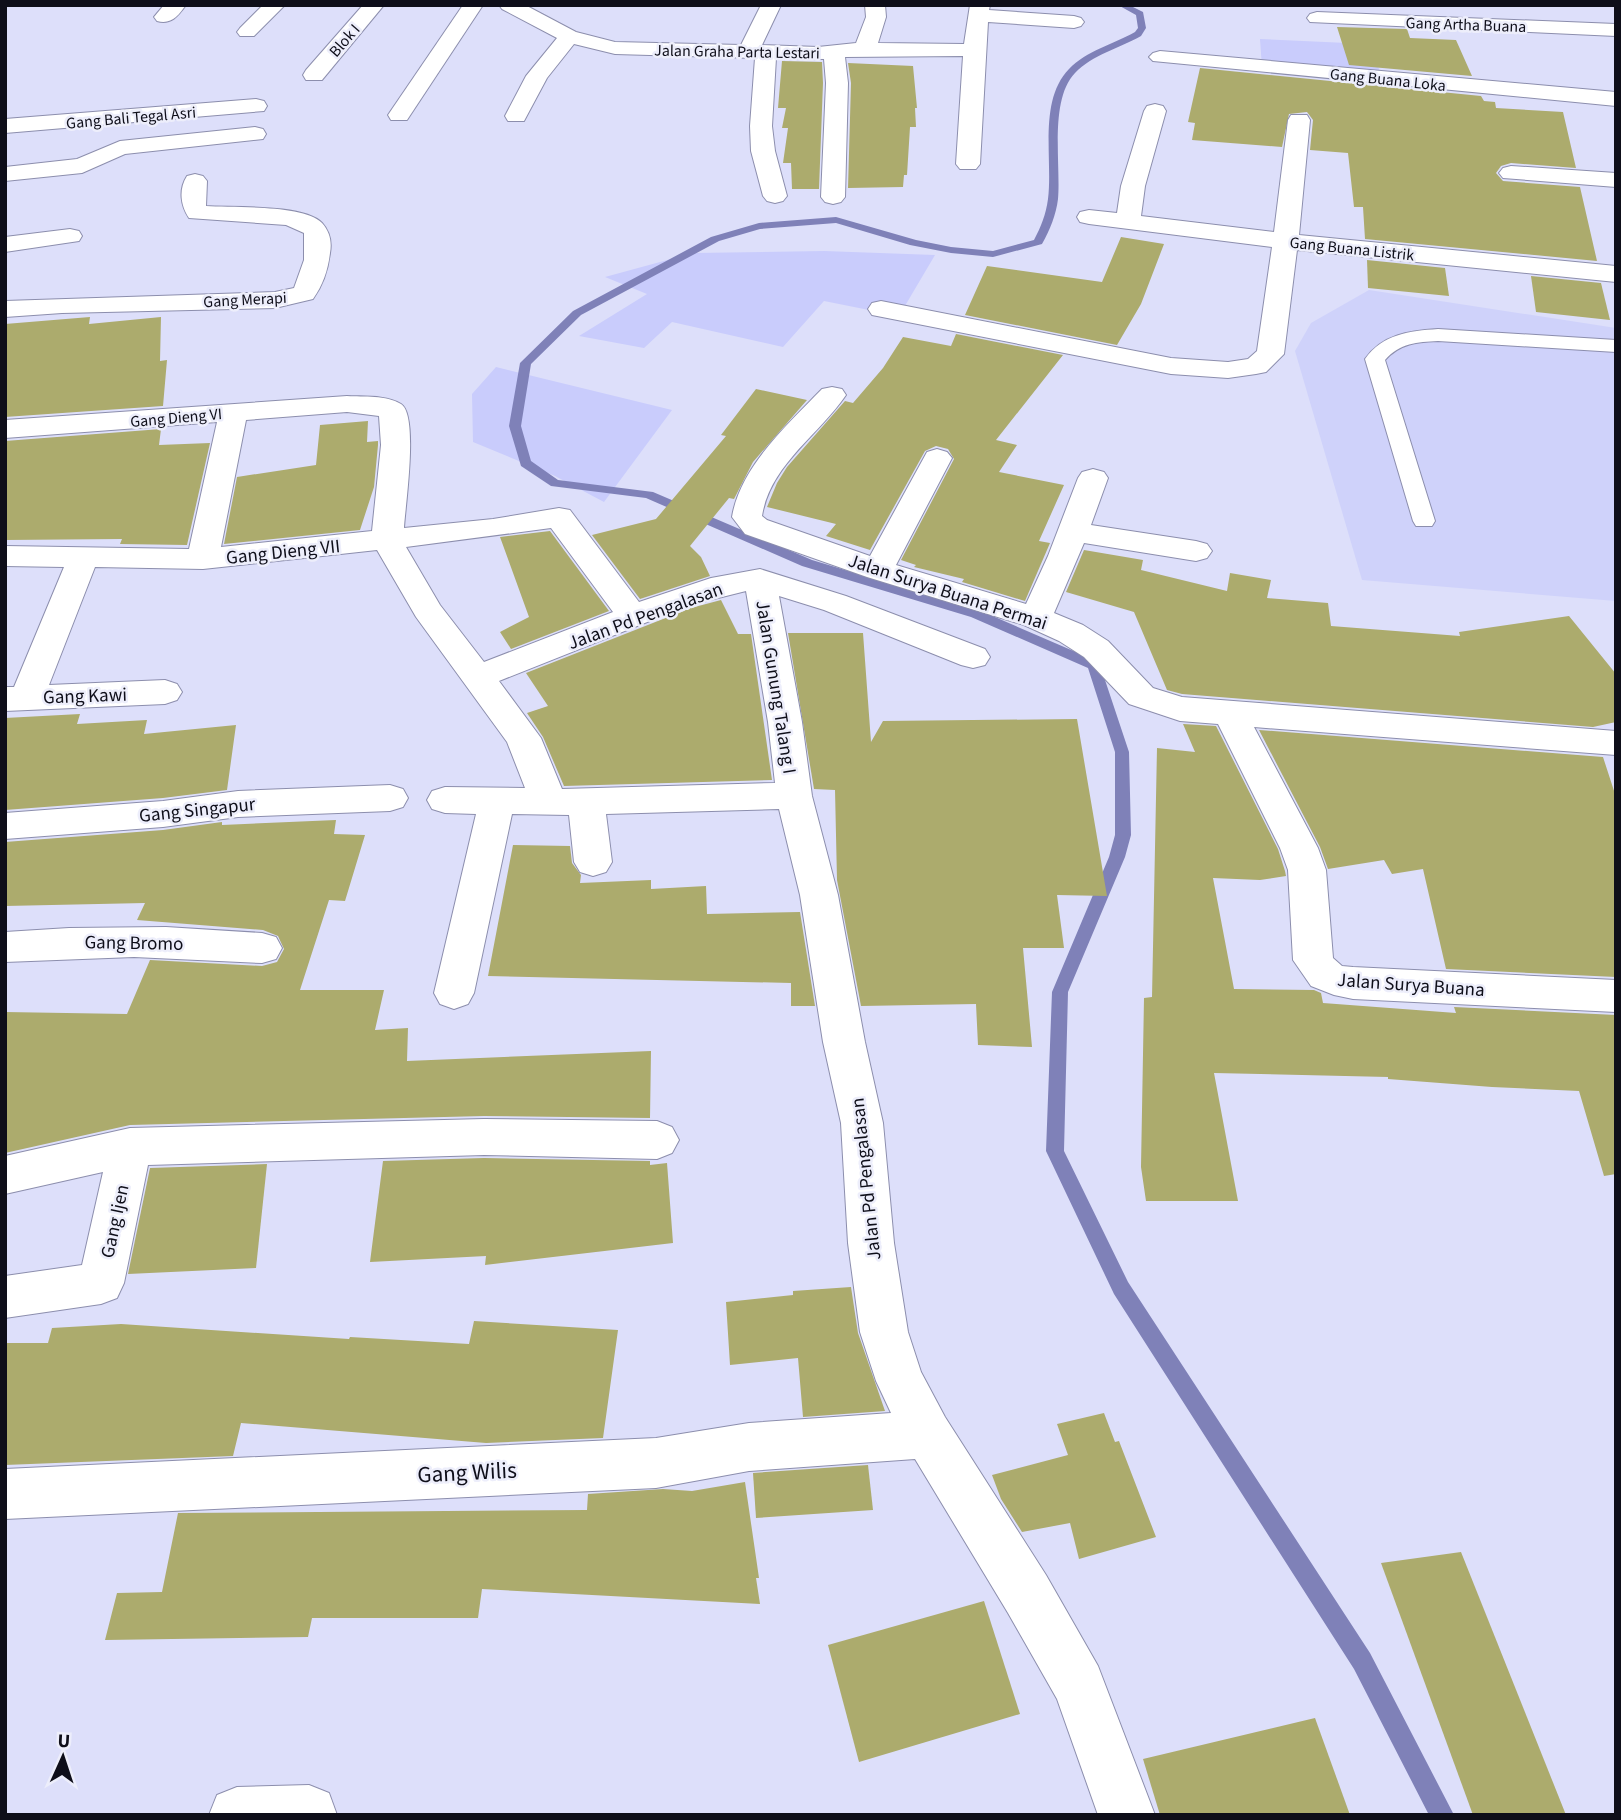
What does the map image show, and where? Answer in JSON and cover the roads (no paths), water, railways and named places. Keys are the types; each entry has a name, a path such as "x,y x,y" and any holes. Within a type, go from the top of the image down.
{"street":[{"path":"247,32 275,5"},
{"name":"Blok I","path":"314,75 374,5"},
{"path":"399,115 473,5"},
{"name":"Jalan Graha Parta Lestari","path":"509,5 569,36 615,48 834,53 865,49 974,50"},
{"path":"771,5 757,52 763,151 775,196"},
{"path":"865,49 876,17 875,5"},
{"path":"968,164 974,50 979,10 1074,22"},
{"name":"Gang Artha Buana","path":"1317,18 1616,30"},
{"path":"516,116 537,76 569,36"},
{"path":"833,197 838,83 834,53"},
{"name":"Gang Buana Loka","path":"1160,57 1616,99"},
{"name":"Gang Bali Tegal Asri","path":"5,126 256,106"},
{"path":"1128,221 1133,186 1155,111"},
{"path":"881,309 1171,366 1205,370 1256,366 1270,354 1284,241 1296,173 1299,120"},
{"path":"5,174 82,166 120,148 256,134"},
{"path":"1511,173 1616,180"},
{"name":"Gang Merapi","path":"5,309 275,300 304,293 313,280 318,238 315,229 300,220 286,218 198,213 193,205 195,181"},
{"name":"Gang Buana Listrik","path":"1089,217 1284,241 1616,274"},
{"path":"5,245 69,236"},
{"name":"Jalan Surya Buana Permai","path":"832,394 779,453 746,510 749,522 756,527 878,570 1037,618 1072,633 1096,649 1141,696 1180,709 1230,713"},
{"name":"Gang Dieng VI","path":"5,429 348,404 393,411 396,445 387,541"},
{"path":"203,559 233,412"},
{"path":"878,570 937,458"},
{"path":"1037,618 1093,478"},
{"name":"Gang Dieng VII","path":"5,556 203,559 387,541 559,517 634,617"},
{"path":"1073,532 1196,551"},
{"path":"387,541 427,610 523,738 549,802"},
{"path":"16,698 83,558"},
{"name":"Jalan Pd Pengalasan","path":"477,677 679,598 722,585 760,579 835,603 973,657"},
{"name":"Jalan Gunung Talang I","path":"760,579 785,722 794,796"},
{"name":"Gang Kawi","path":"16,698 165,692"},
{"path":"1230,713 1616,743"},
{"name":"Jalan Surya Buana","path":"1230,713 1307,870 1313,960 1319,972 1334,981 1353,983 1616,996"},
{"path":"445,800 549,802 794,796"},
{"name":"Jalan Pd Pengalasan","path":"794,796 819,895 844,1042 862,1123 871,1243 884,1332 900,1381 928,1434 1027,1594 1079,1685 1127,1815"},
{"name":"Gang Singapur","path":"5,826 163,814 251,803 390,798"},
{"path":"586,800 593,862"},
{"path":"454,993 497,802"},
{"name":"Gang Bromo","path":"5,947 66,942 141,941 262,948"},
{"path":"5,1175 131,1147 471,1137 657,1140"},
{"name":"Gang Ijen","path":"5,1297 101,1283 131,1147"},
{"name":"Gang Wilis","path":"5,1494 656,1462 749,1447 928,1434"},
{"path":"237,1815 309,1814"}],"lane":[{"path":"1424,521 1376,359 1388,343 1408,337 1437,335 1614,351"}],"waterway":[{"path":"1122,5 1140,14 1142,28 1138,34 1079,65 1064,81 1059,95 1054,130 1052,203 1048,221 1038,242 993,254 951,250 914,243 836,220 759,226 715,239 577,313 526,363 515,426 525,463 555,483 649,495 807,563 976,614 1094,665 1122,752 1123,835 1117,857 1060,992 1055,1151 1121,1288 1362,1661 1442,1815"}]}
